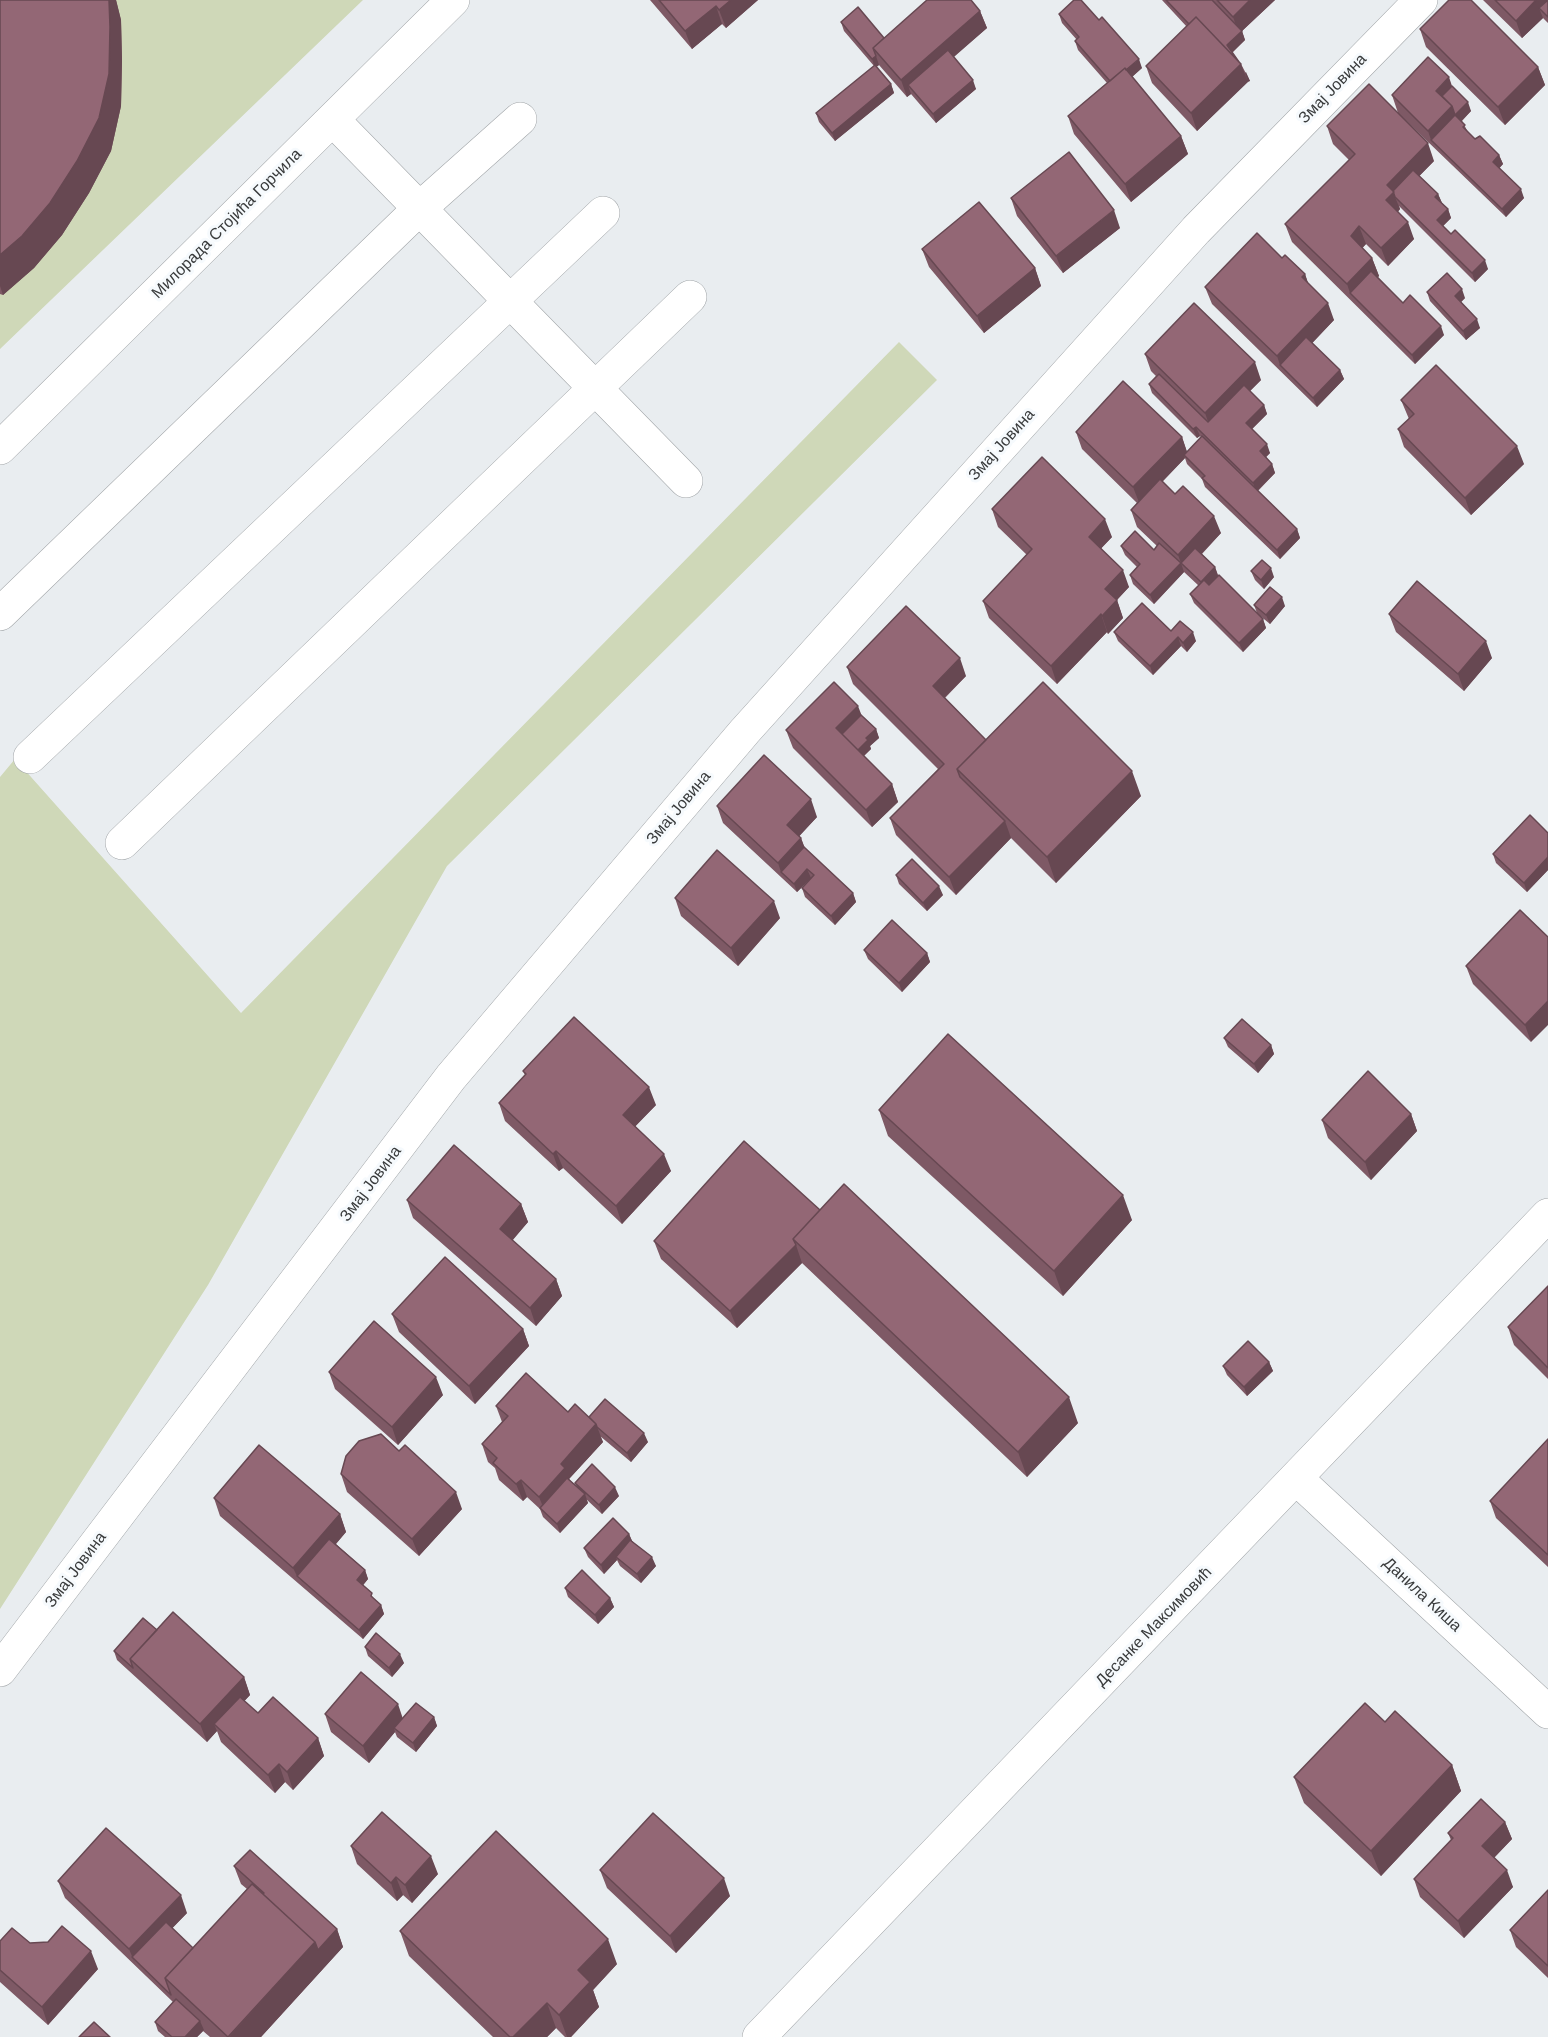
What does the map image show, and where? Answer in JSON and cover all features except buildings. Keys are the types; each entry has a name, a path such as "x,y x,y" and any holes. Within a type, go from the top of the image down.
{"street":[{"name":"Милорада Стојића Горчила","path":"0,448 453,0"},
{"name":"Змај Јовина","path":"0,1670 451,1077 737,740 1196,230 1421,0"},
{"path":"0,614 419,209 520,119"},
{"path":"333,120 686,481"},
{"path":"30,757 603,213"},
{"path":"122,843 690,297"},
{"name":"Десанке Максимовић","path":"759,2037 1548,1215"},
{"name":"Данила Киша","path":"1296,1479 1548,1712"}],"green space":[{"path":"0,0 363,0 0,349"},
{"path":"899,342 937,380 447,866 208,1285 0,1609 0,777 15,759 241,1013"}]}
